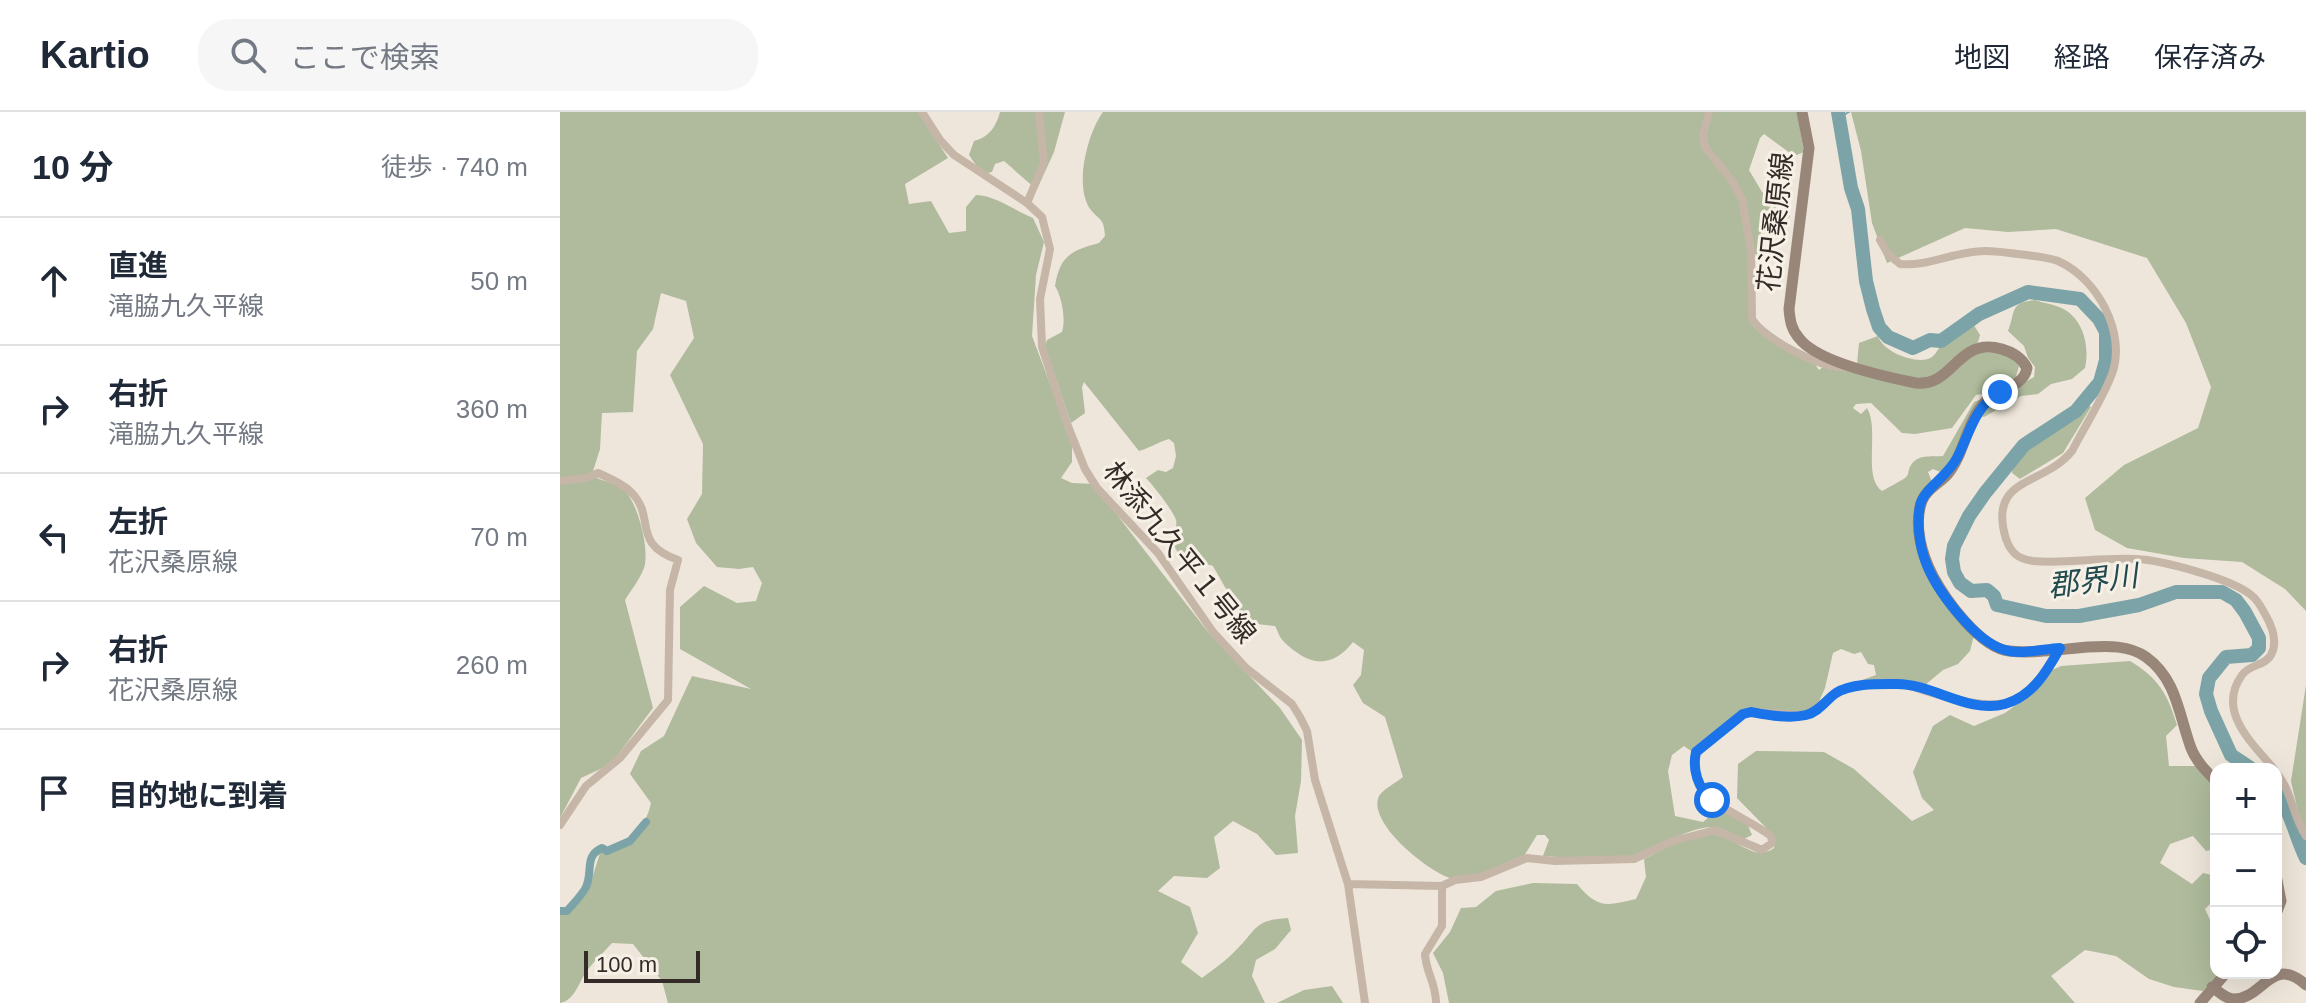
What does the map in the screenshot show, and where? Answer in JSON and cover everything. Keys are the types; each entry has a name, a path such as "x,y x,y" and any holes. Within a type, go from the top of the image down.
{"main road":[{"name":"花沢桑原線","path":"1802,112 1809,148 1790,321 1798,338 1806,346 1851,364 1926,384 1941,379 1969,352 1978,348 2005,349 2024,362 2027,368 2022,380 1989,399 1977,412 1947,475 1925,493 1919,519 1920,540 1925,561 1939,587 1982,638 2008,651 2106,645 2133,650 2148,658 2172,688 2181,707 2191,750 2210,775"},
{"path":"2212,987 2230,999 2238,999 2281,974 2292,974 2303,982"},
{"path":"2200,1003 2220,979"}],"street":[{"name":"林添九久平１号線","path":"922,112 954,155 1027,203 1042,217 1049,237 1048,270 1040,299 1042,347 1085,469 1097,488 1158,553 1213,632 1246,668 1292,704 1307,731 1315,780 1348,884 1365,1003"},
{"path":"1027,203 1044,163 1039,112"},
{"path":"1709,112 1703,135 1705,147 1733,182 1742,199 1751,250 1752,319 1764,332 1825,365 1838,368 1851,364"},
{"path":"1880,240 1888,254 1900,264 1919,264 1952,254 1996,251 2061,262 2091,286 2113,330 2116,345 2112,373 2064,461 2025,482 2005,500 2001,517 2009,546 2021,559 2033,561 2138,559 2159,563 2228,582 2251,594 2269,622 2274,645 2266,662 2243,673 2235,691 2233,712 2240,729 2269,763"},
{"path":"560,481 586,478 598,473 624,487 635,496 652,545 678,560 670,590 668,700 620,758 586,786 560,825"},
{"path":"1348,884 1442,886 1455,880 1481,877 1527,858 1582,861 1634,859 1673,841 1715,830 1762,850 1772,843 1771,836 1712,800 1702,791 1696,770 1695,757 1699,747 1743,714 1805,715 1814,712 1837,692 1849,688 1899,684 1976,705 1995,706 2009,703 2039,682 2060,648"},
{"path":"2282,780 2290,792 2295,817 2306,836"},
{"path":"1436,1003 1436,987 1425,954 1442,926 1442,886"}],"green space":[{"path":"560,112 918,112 948,158 905,184 909,204 931,201 949,233 966,231 966,207 976,195 998,201 1033,218 1044,242 1036,275 1032,336 1072,442 1072,462 1061,478 1072,483 1093,484 1208,632 1280,708 1302,740 1301,781 1295,816 1298,853 1276,855 1257,834 1233,821 1214,837 1220,868 1207,878 1174,876 1158,891 1190,907 1198,933 1181,962 1202,978 1229,957 1262,923 1288,918 1291,930 1275,949 1256,960 1252,976 1265,1003 668,1003 662,981 633,944 612,943 589,968 574,994 560,1003 560,912 570,911 591,882 600,853 627,842 645,821 651,803 630,774 641,751 664,736 692,676 751,689 680,649 680,607 704,586 737,603 756,601 762,583 753,567 717,567 696,543 687,519 702,494 703,444 670,375 694,338 686,301 661,293 653,329 637,351 633,412 602,413 600,449 593,471 597,478 625,491 642,528 644,568 625,600 653,708 611,764 581,778 560,818"},
{"path":"1000,112 1065,112 1054,152 1037,189 1004,161 995,164 992,172 987,173 978,168 969,155 974,141 991,131"},
{"path":"1103,112 1706,112 1700,134 1740,201 1749,251 1750,318 1814,363 1819,370 1823,367 1853,369 1915,387 1979,352 2009,354 2019,366 2015,380 1988,393 1976,395 1952,428 1902,433 1871,403 1856,404 1853,408 1861,414 1867,408 1871,417 1873,475 1882,491 1905,478 1917,459 1943,456 1974,402 1984,398 1951,465 1943,473 1933,469 1928,472 1932,482 1928,484 1918,548 1974,635 1970,651 1958,664 1943,670 1925,685 1863,683 1862,680 1876,675 1874,665 1868,664 1861,652 1854,654 1841,649 1833,653 1825,688 1817,706 1807,712 1743,711 1696,749 1691,751 1684,746 1672,755 1668,771 1675,816 1703,822 1720,808 1747,823 1752,835 1744,839 1711,827 1698,829 1629,857 1599,860 1543,856 1549,840 1545,835 1537,835 1524,856 1474,878 1454,879 1431,868 1391,833 1378,807 1381,793 1403,777 1385,717 1363,703 1353,685 1361,675 1364,650 1353,642 1335,658 1314,661 1289,646 1275,626 1249,623 1213,566 1182,556 1174,546 1174,516 1146,478 1158,470 1166,472 1173,468 1176,456 1174,443 1169,439 1139,451 1084,382 1085,413 1071,423 1045,346 1047,340 1062,332 1063,309 1055,286 1063,261 1074,252 1099,243 1105,236 1103,223 1091,210 1083,188 1088,146"},
{"path":"1710,112 1797,112 1804,152 1794,156 1764,134 1749,170 1762,192 1781,200 1790,216 1781,223 1761,223 1761,255 1757,256 1753,251 1744,200 1710,152 1705,131"},
{"path":"1851,112 2306,112 2306,611 2285,589 2242,562 2184,558 2127,548 2095,530 2085,498 2124,465 2198,428 2211,387 2186,323 2147,258 2056,229 2008,232 1965,228 1887,263 1872,223 1861,151"},
{"path":"2035,300 2059,307 2074,317 2085,341 2085,368 2072,379 2051,384 2038,394 2021,396 1981,416 1988,403 2034,377 2035,367 2024,346 2008,331 2017,306"},
{"path":"1972,322 1980,335 1978,342 1934,379 1911,380 1857,364 1859,343 1878,336 1887,348 1902,356 1919,360 1932,357 1947,338"},
{"path":"2088,404 2091,407 2063,453 2020,479 2012,473 2014,465 2026,450 2069,423"},
{"path":"2130,661 2148,674 2165,695 2177,725 2166,736 2169,766 2197,766 2210,780 2210,850 2206,851 2193,836 2170,844 2160,863 2192,884 2203,873 2210,875 2210,904 2205,909 2210,920 2210,979 2214,979 2203,991 2149,979 2116,956 2085,950 2051,976 2075,1003 1449,1003 1443,973 1433,953 1450,932 1461,908 1476,907 1496,891 1533,883 1577,884 1591,898 1603,904 1636,899 1646,877 1644,859 1697,836 1716,835 1752,851 1767,852 1774,848 1775,837 1737,798 1738,764 1756,751 1824,752 1854,769 1912,821 1934,810 1922,798 1913,772 1933,726 1950,715 1974,726 2005,713 2024,699 2034,678 2061,666"},
{"path":"2306,685 2306,830 2299,816 2291,781"},
{"path":"1332,986 1343,1003 1277,1003 1304,990"}],"waterway":[{"name":"郡界川","path":"1838,112 1851,188 1858,209 1866,281 1879,327 1888,337 1913,348 1930,340 1941,341 1979,314 2028,292 2080,299 2099,319 2106,332 2106,360 2100,382 2076,411 2024,445 1969,516 1954,546 1952,559 1960,583 1971,591 1987,590 1994,596 1997,605 2046,616 2079,616 2139,605 2176,592 2222,592 2236,600 2259,638 2259,648 2252,655 2226,657 2209,678 2206,694 2231,755 2243,763"},
{"path":"1840,117 1849,112"},
{"name":"郡界川","path":"2282,801 2306,858"},
{"path":"560,911 567,911 585,889 596,851 602,848 607,851 630,841 646,822"}],"route":[{"path":"1712,800 1698,782 1696,752 1743,714 1805,715 1814,712 1837,692 1849,688 1899,684 1976,705 1995,706 2009,703 2025,694 2049,668 2060,648 2008,651 1982,638 1939,587 1925,561 1920,540 1919,519 1925,493 1947,475 1977,412 2000,392"}]}
